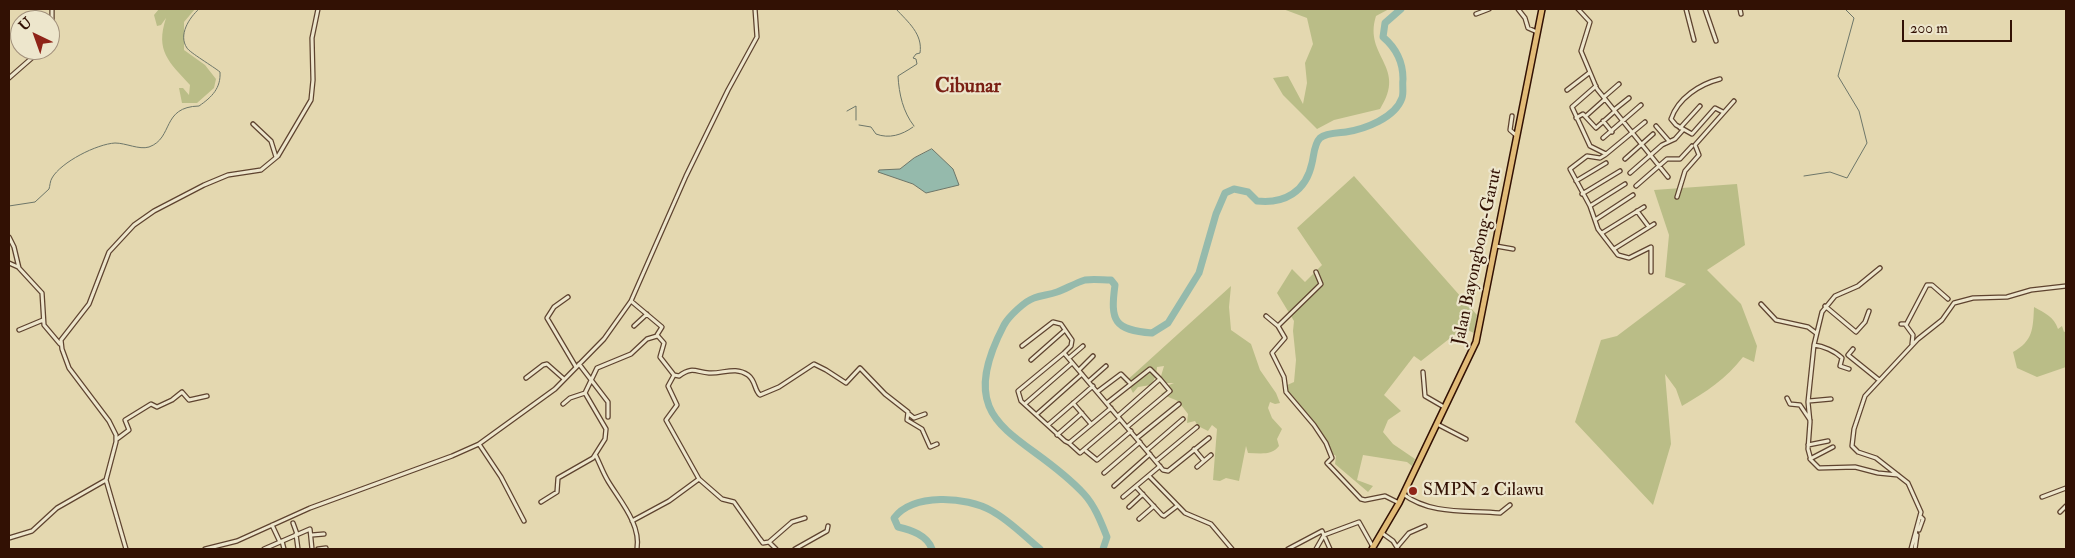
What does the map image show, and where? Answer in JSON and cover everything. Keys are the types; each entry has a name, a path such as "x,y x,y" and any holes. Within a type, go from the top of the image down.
{"main road":[{"name":"Jalan Bayongbong-Garut","path":"1373,548 1399,503 1476,342 1542,9"}],"street":[{"path":"61,345 63,337 89,304 109,252 134,225 154,211 204,185 228,175 261,170 276,158 292,136 311,100 313,80 312,38 318,9"},
{"path":"206,549 238,541 310,508 452,456 479,444 547,396 604,339 632,302 686,176 731,83 757,37 755,9"},
{"path":"1476,14 1489,9"},
{"path":"1518,9 1526,18 1528,28 1538,32"},
{"path":"1578,9 1590,22 1581,48 1596,86 1668,177"},
{"path":"1686,9 1694,40"},
{"path":"1705,9 1716,41"},
{"path":"1740,9 1741,14"},
{"path":"9,78 29,60"},
{"path":"1567,90 1590,73"},
{"path":"1720,79 1698,88 1676,108 1671,119 1682,129 1692,134 1715,108 1722,112"},
{"path":"1586,116 1619,84"},
{"path":"1596,86 1572,105 1576,118 1590,146 1606,155"},
{"path":"1576,118 1583,114 1596,128 1629,98"},
{"path":"1676,197 1685,171 1699,156 1695,145 1722,112 1734,101"},
{"path":"1603,138 1642,105"},
{"path":"1630,173 1650,155 1670,141 1675,140 1700,106"},
{"path":"1512,116 1510,130 1517,136"},
{"path":"1603,121 1612,132"},
{"path":"1645,122 1606,155 1600,158 1587,156 1570,167 1602,233 1621,257 1629,258 1651,247 1651,272"},
{"path":"253,124 271,141 276,158"},
{"path":"1656,126 1670,141"},
{"path":"1626,159 1653,134"},
{"path":"1636,186 1669,158 1680,159 1692,146"},
{"path":"1576,182 1606,164"},
{"path":"1582,194 1620,171"},
{"path":"1590,206 1625,184"},
{"path":"1595,220 1633,195"},
{"path":"1602,233 1644,207"},
{"path":"1637,211 1649,227"},
{"path":"1614,249 1654,224"},
{"path":"9,238 14,247 19,268"},
{"path":"1496,246 1513,249"},
{"path":"9,263 19,268 42,292 43,320 46,327 61,345 69,368 109,421 117,439 106,480 114,514 126,549"},
{"path":"1880,268 1858,286 1839,293 1825,306 1816,333 1810,401 1811,458 1819,468 1855,467 1878,473 1898,474"},
{"path":"1278,326 1321,284 1316,272"},
{"path":"1906,325 1927,285 1932,286 1948,299"},
{"path":"1915,549 1923,519 1920,516 1915,496 1908,483 1876,458 1858,452 1851,444 1864,399 1912,345 1942,320 1952,305 1957,302 1973,298 2007,297 2031,290 2066,286"},
{"path":"568,297 554,307 547,318 577,366 590,377 608,402 608,418"},
{"path":"541,502 558,492 558,478 596,456 605,439 607,430 585,393 594,371 602,365 631,354 646,340 657,336 662,327 632,302"},
{"path":"1760,304 1776,320 1804,326 1816,333"},
{"path":"1825,306 1856,332 1865,322 1869,311"},
{"path":"634,326 647,314"},
{"path":"1266,316 1278,326 1284,338 1272,353 1284,377 1285,390 1326,443 1332,458 1327,464 1363,500 1385,496 1399,503"},
{"path":"19,330 43,320"},
{"path":"1022,346 1053,322 1061,324 1073,342 1064,353 1018,391 1018,395 1057,435 1080,454 1086,451 1160,378"},
{"path":"1900,324 1906,325 1913,335 1912,345"},
{"path":"1031,360 1065,330"},
{"path":"657,336 664,343 660,358 674,375 679,376 685,372 695,370 708,373 736,370 751,378 760,395 779,387 814,364 846,383 860,368 885,394 914,418 925,414"},
{"path":"1816,345 1841,356 1840,366 1848,369"},
{"path":"1069,358 1083,346"},
{"path":"1853,349 1848,355 1879,380"},
{"path":"1064,353 1163,470 1168,471 1209,438"},
{"path":"1078,370 1093,356"},
{"path":"1026,403 1073,362"},
{"path":"526,378 547,364 564,379"},
{"path":"1089,382 1106,366"},
{"path":"1107,403 1150,369 1160,378 1170,391 1127,427"},
{"path":"1423,372 1425,396 1444,407"},
{"path":"1037,414 1082,374"},
{"path":"1097,392 1121,374 1131,384"},
{"path":"674,375 668,386 677,405 666,420 699,480 722,499 732,501 760,538 764,542 769,542 776,549"},
{"path":"1048,425 1092,386"},
{"path":"117,439 129,431 125,420 151,404 156,407 172,400 182,392 191,400 207,396"},
{"path":"563,404 570,398 585,393"},
{"path":"1787,398 1790,404 1800,406 1810,420"},
{"path":"1810,401 1831,399"},
{"path":"1073,403 1091,424"},
{"path":"1137,438 1178,404"},
{"path":"1069,443 1111,408"},
{"path":"1057,435 1082,413"},
{"path":"909,414 907,420 922,429 930,447 937,444"},
{"path":"1146,450 1183,419"},
{"path":"1436,423 1466,439"},
{"path":"1156,461 1197,427"},
{"path":"1086,451 1097,460 1130,431"},
{"path":"1810,445 1828,441"},
{"path":"1104,473 1140,442"},
{"path":"479,444 501,476 524,521"},
{"path":"1811,458 1833,447"},
{"path":"1194,449 1204,461"},
{"path":"1114,486 1150,454"},
{"path":"1197,467 1211,455"},
{"path":"596,456 606,479 622,500 632,521 637,549"},
{"path":"1123,497 1160,466"},
{"path":"1148,476 1185,513 1211,524 1232,549"},
{"path":"9,538 32,531 57,508 106,480"},
{"path":"632,521 669,501 699,480"},
{"path":"1136,487 1164,516 1177,506"},
{"path":"2042,497 2066,488"},
{"path":"1129,507 1143,494"},
{"path":"1403,494 1423,506 1461,511 1500,513 1510,505"},
{"path":"1140,519 1154,506"},
{"path":"2060,512 2066,506"},
{"path":"1911,549 1920,516"},
{"path":"769,542 792,522 804,518"},
{"path":"1316,549 1324,535 1359,522 1373,548"},
{"path":"293,523 297,534 298,549"},
{"path":"272,525 284,549"},
{"path":"795,549 828,531 828,526"},
{"path":"1382,533 1398,548 1409,533 1425,526"},
{"path":"264,549 310,530 312,549"},
{"path":"1288,549 1321,531 1330,549"},
{"path":"312,535 324,534"},
{"path":"318,549 326,548"}],"green space":[{"path":"159,9 195,9 184,22 184,50 205,65 216,79 214,88 197,103 182,103 179,88 183,88 189,95 190,85 170,62 163,48 163,29 166,18 161,25 157,26 154,15"},
{"path":"1283,9 1389,9 1376,16 1374,30 1375,42 1388,71 1389,82 1387,94 1380,109 1334,120 1317,129 1283,95 1273,78 1288,76 1303,104 1307,83 1305,63 1313,44 1307,18"},
{"path":"1354,176 1477,315 1474,333 1463,328 1421,361 1414,356 1384,395 1401,411 1388,420 1383,432 1393,444 1415,459 1412,466 1407,462 1363,455 1357,480 1373,486 1368,492 1335,464 1336,456 1329,452 1326,443 1286,392 1285,386 1294,382 1296,360 1293,331 1294,321 1277,293 1292,269 1305,282 1322,265 1297,228"},
{"path":"1737,184 1745,245 1707,270 1741,304 1757,346 1754,362 1743,357 1730,372 1699,396 1682,406 1676,389 1665,374 1671,444 1653,505 1575,422 1601,340 1617,336 1686,284 1665,277 1669,235 1654,190"},
{"path":"1231,286 1229,307 1231,330 1251,344 1260,370 1276,393 1280,403 1270,402 1268,408 1272,418 1282,429 1277,439 1279,446 1273,451 1248,453 1246,446 1239,481 1226,478 1220,481 1213,480 1217,429 1212,425 1208,431 1198,426 1195,421 1187,423 1188,414 1178,401 1161,394 1167,390 1169,385 1174,383 1159,383 1164,366 1157,367 1156,376 1151,385 1138,387 1133,393 1128,383 1124,383"},
{"path":"2034,307 2052,318 2058,329 2062,326 2064,332 2066,331 2066,367 2037,377 2017,368 2013,352 2025,343 2031,334"}],"shaded area":[{"path":"932,149 953,169 959,185 926,193 913,184 878,172 879,170 900,169 914,158"}],"waterway":[{"path":"9,206 35,202 49,189 51,179 63,166 90,150 115,143 141,148 157,143 173,117 187,108 199,106 212,96 219,83 220,72 189,50 184,38 188,22 199,9"},
{"path":"896,9 914,29 920,46 920,53 916,54 913,58 916,59 917,64 898,76 902,102 914,126"},
{"path":"1103,549 1107,537 1097,514 1084,494 1062,473 1019,441 1002,425 990,408 985,387 989,360 1004,325 1026,302 1085,280 1111,280 1115,285 1114,315 1122,326 1139,332 1152,333 1168,323 1199,273 1216,214 1225,193 1234,189 1248,192 1257,201 1285,198 1299,189 1305,182 1312,163 1315,146 1320,138 1329,134 1370,125 1386,117 1398,105 1403,94 1402,66 1395,50 1383,37 1385,23 1401,9"},
{"path":"1804,176 1830,172 1847,178 1867,143 1859,111 1838,76 1854,18 1845,9"},
{"path":"847,111 856,106 856,120"},
{"path":"859,125 871,127 876,134 886,136 900,134 913,127"},
{"path":"932,549 930,544 922,537 898,527 894,518 914,504 927,501 955,500 968,502 999,515 1040,549"}],"place":[{"name":"SMPN 2 Cilawu","path":"1413,491"}],"district":[{"name":"Cibunar","path":"968,88"}]}
